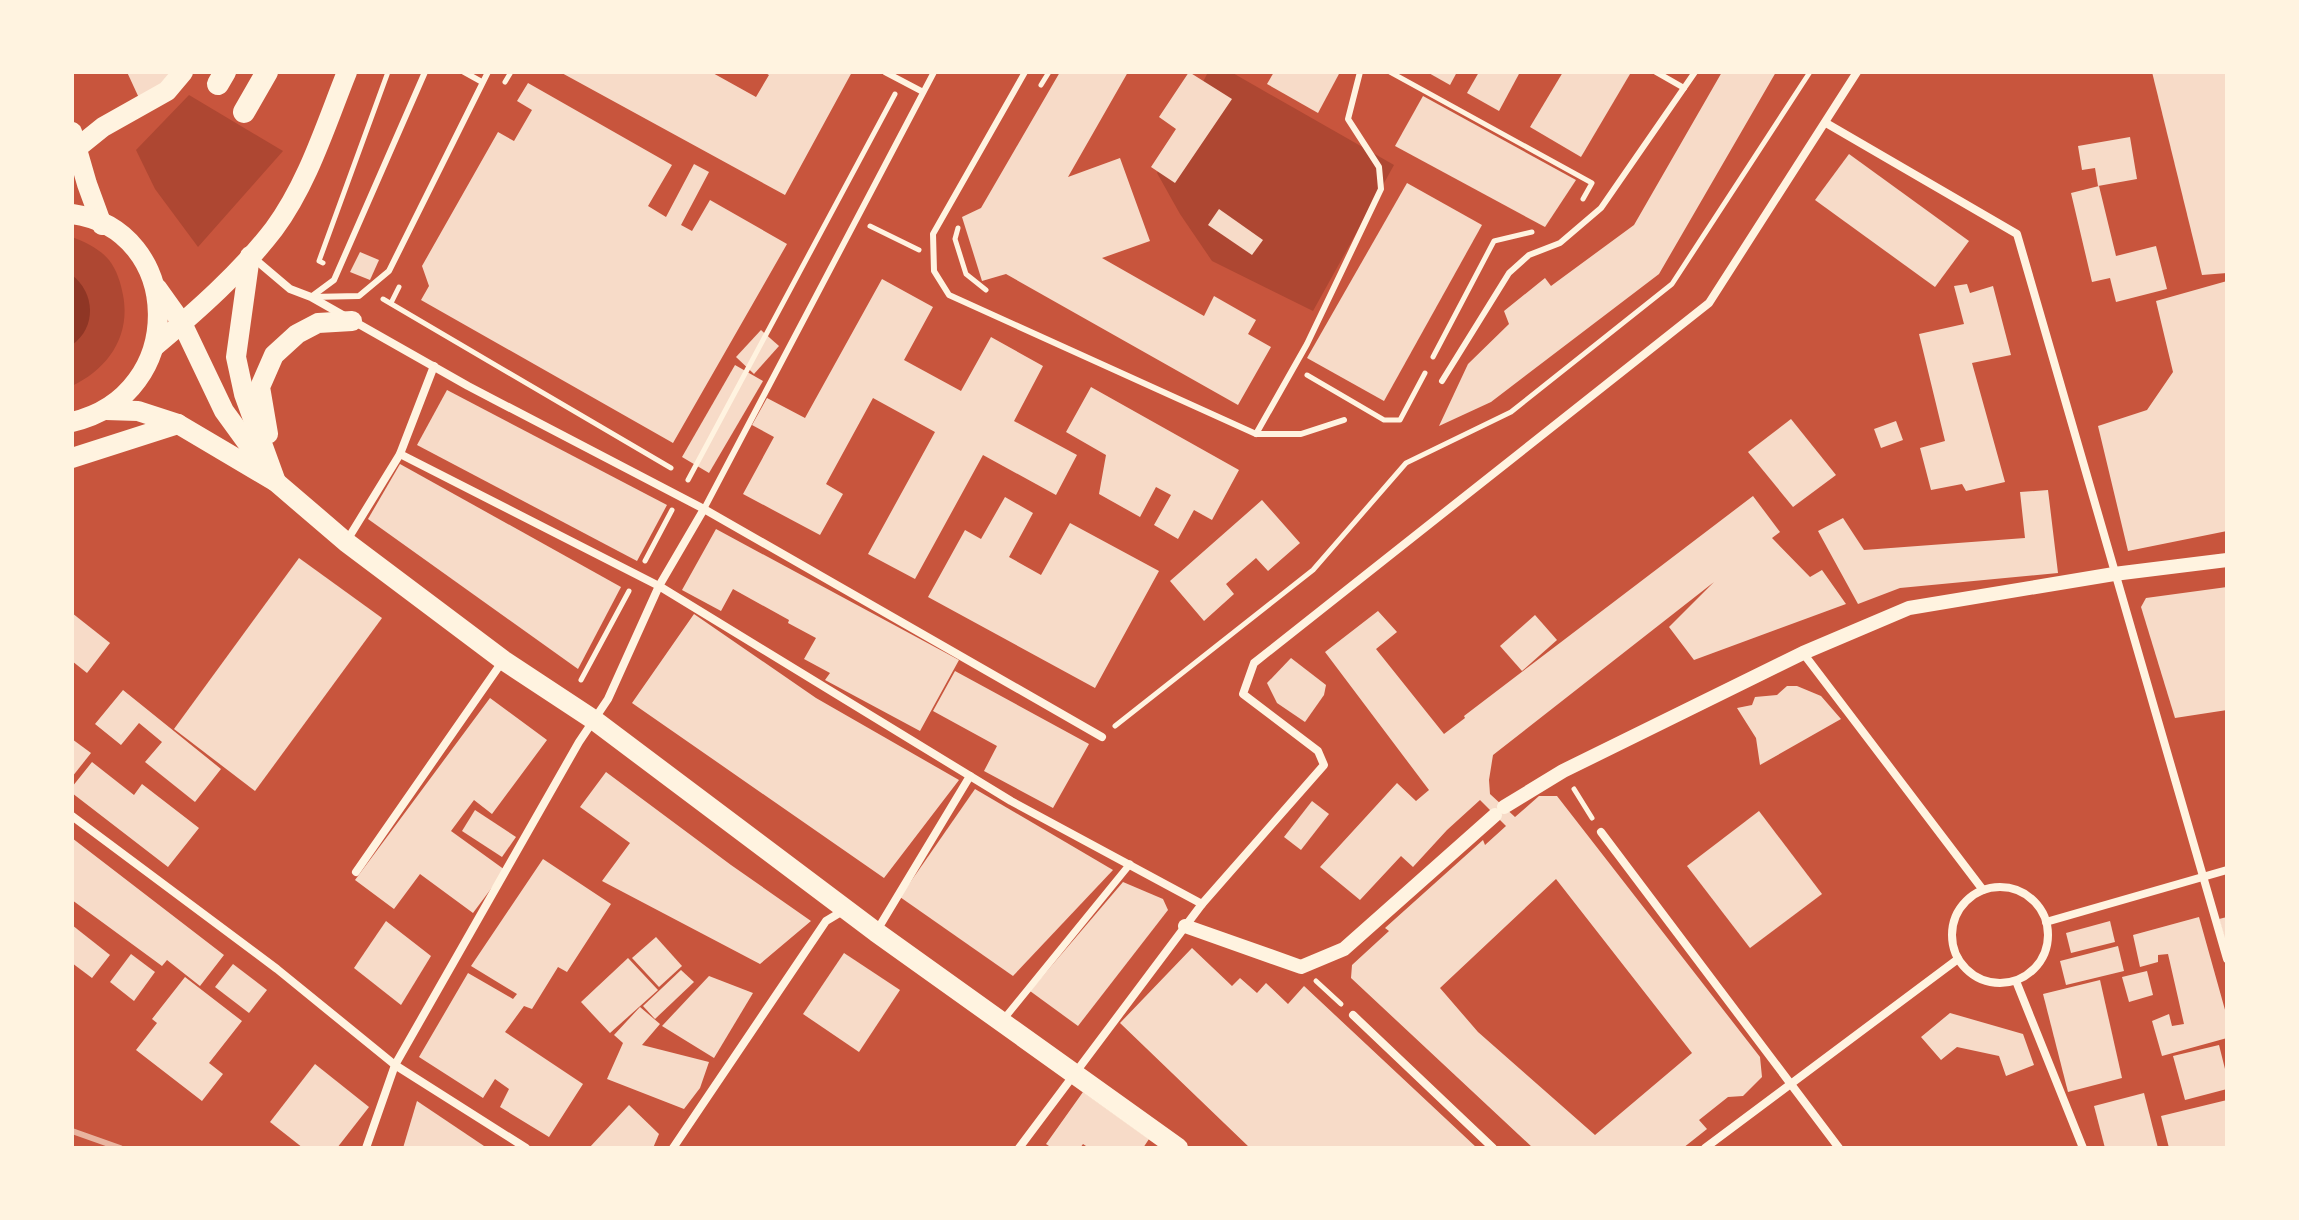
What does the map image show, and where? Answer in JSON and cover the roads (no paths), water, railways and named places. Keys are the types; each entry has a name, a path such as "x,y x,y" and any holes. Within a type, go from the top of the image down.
{"highway":[{"path":"244,112 267,72"}],"main road":[{"path":"102,225 74,144 167,91 183,72"},
{"path":"155,346 250,256 275,227 307,172 347,72"},
{"path":"72,214 102,225 119,235 134,250 154,285 182,323 224,411 276,482"},
{"path":"250,256 236,357 244,394 276,482"},
{"path":"72,422 106,410 137,382 148,365 155,346 159,315 154,285"},
{"path":"276,482 260,387 274,355 297,334 318,323 352,321"},
{"path":"106,410 138,411 178,424 276,482 346,542 503,660 594,720 876,932 1178,1148"},
{"path":"72,458 178,424"}],"street":[{"path":"1019,1148 1202,904 1324,765 1318,751 1243,694 1254,663 1709,303 1857,72"},
{"path":"1826,123 2017,234 2227,959"},
{"path":"250,256 290,289 311,297 704,509 1102,737"},
{"path":"346,542 400,454 434,366"},
{"path":"400,454 659,586 1011,801 1202,904"},
{"path":"366,1148 395,1065 579,742 608,699 659,586 704,509"},
{"path":"1185,926 1301,967 1344,949 1500,811 1563,771 1803,653 1909,608 2114,574 2227,560"},
{"path":"1803,653 1983,890"},
{"path":"356,872 503,660"},
{"path":"876,932 970,776"},
{"path":"72,816 277,969 395,1065 526,1148"},
{"path":"1601,832 1839,1148"},
{"path":"1003,1021 1130,864"},
{"path":"2046,922 2227,870"},
{"path":"1998,887 2014,889 2040,908 2046,922 2045,951 2028,974 2016,981 2000,984 1983,981 1969,972 1958,959 1952,944 1955,920 1969,899 1983,890 1998,887"},
{"path":"673,1148 826,921 847,909"},
{"path":"1705,1148 1958,959"},
{"path":"2016,981 2083,1148"},
{"path":"1353,1015 1493,1148"}],"lane":[{"path":"311,297 334,280 425,72"},
{"path":"464,72 482,82"},
{"path":"311,297 359,296 389,271 488,72"},
{"path":"885,72 923,92"},
{"path":"704,509 934,72"},
{"path":"1025,72 933,234 934,271 949,295 1256,434 1301,434 1344,420"},
{"path":"1256,434 1293,367 1381,189 1379,167 1348,119 1360,72"},
{"path":"1656,72 1684,88"},
{"path":"1442,381 1509,273 1529,255 1560,243 1601,208 1695,72"}],"railway":[{"path":"72,1131 120,1148"}]}
